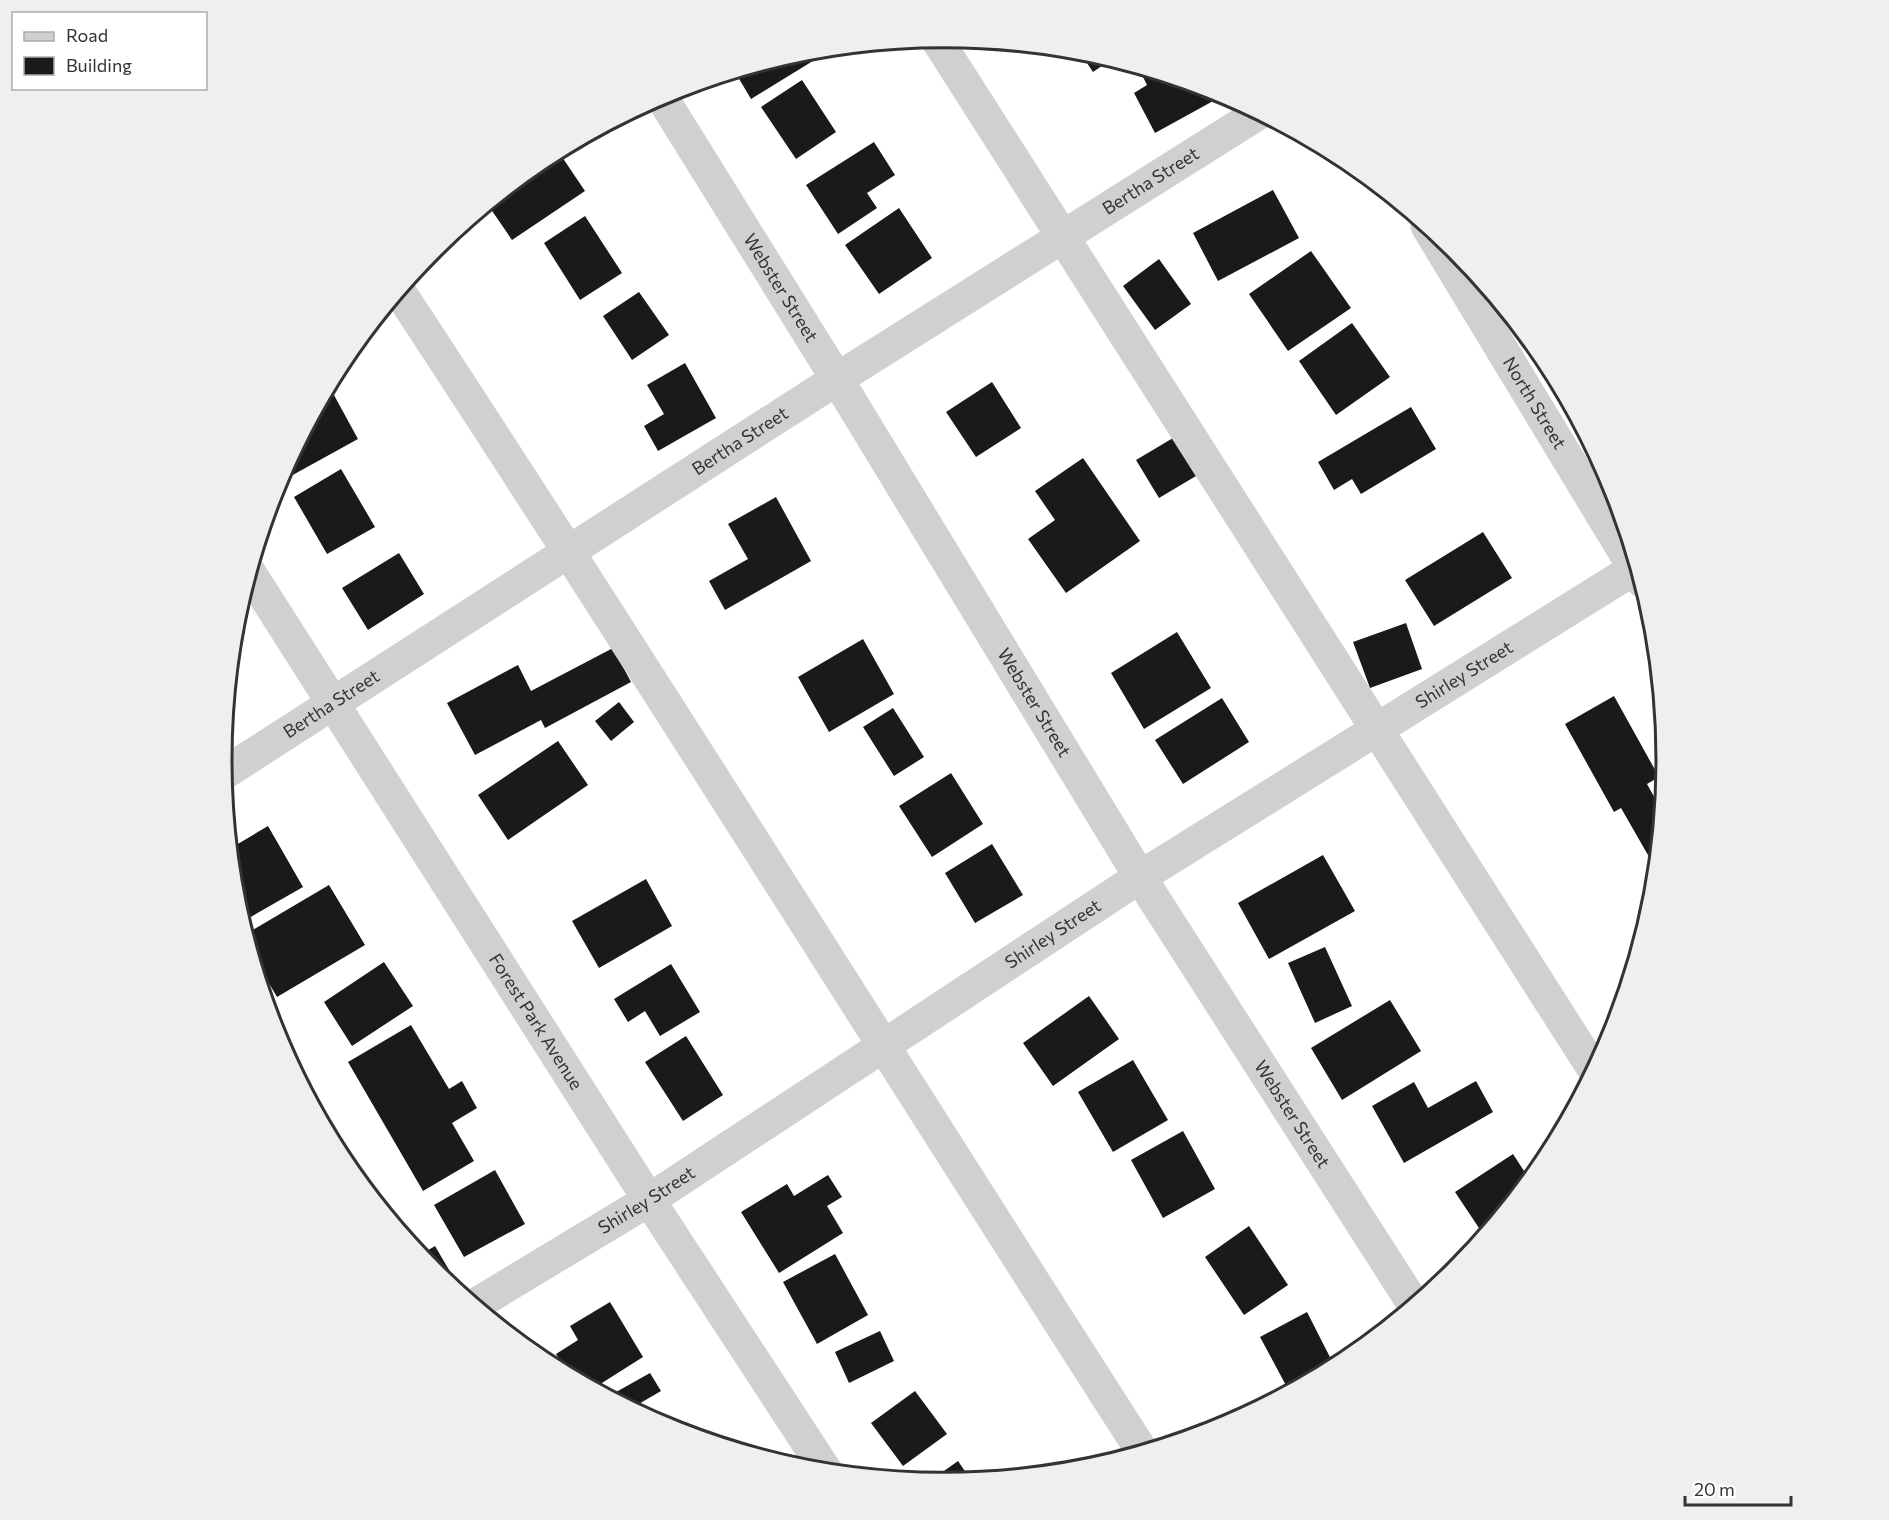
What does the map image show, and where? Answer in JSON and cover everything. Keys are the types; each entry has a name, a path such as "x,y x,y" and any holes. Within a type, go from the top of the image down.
{"street":[{"path":"942,48 1589,1062"},
{"name":"Webster Street","path":"666,105 837,379 1140,877 1410,1298"},
{"name":"Bertha Street","path":"232,768 837,379 1252,118"},
{"name":"North Street","path":"1443,252 1626,555"},
{"path":"403,298 570,552 882,1047 1138,1445"},
{"name":"Shirley Street","path":"482,1301 649,1200 1140,877 1376,730 1633,578"},
{"name":"Forest Park Avenue","path":"256,582 332,706 819,1460"}],"building":[{"path":"813,61 751,99 739,79"},
{"path":"1087,63 1102,66 1093,72"},
{"path":"1143,76 1214,101 1155,133 1134,93 1147,85"},
{"path":"802,80 836,132 796,159 761,107"},
{"path":"874,142 895,175 867,193 877,208 838,234 806,185"},
{"path":"563,159 585,191 512,240 492,211"},
{"path":"1273,190 1299,238 1218,281 1193,233"},
{"path":"899,208 932,258 879,294 845,245"},
{"path":"585,216 622,273 580,300 544,243"},
{"path":"1311,251 1351,308 1288,351 1249,294"},
{"path":"1159,259 1191,304 1155,330 1123,286"},
{"path":"639,292 669,335 632,360 603,316"},
{"path":"1352,323 1390,377 1336,415 1299,361"},
{"path":"685,363 716,418 658,451 644,426 664,414 647,385"},
{"path":"992,382 1021,428 976,457 946,412"},
{"path":"334,395 358,439 293,475"},
{"path":"1411,407 1436,449 1361,494 1352,479 1334,490 1318,462"},
{"path":"1173,438 1196,476 1159,498 1136,460"},
{"path":"1083,458 1140,541 1066,593 1028,539 1055,520 1035,491"},
{"path":"341,469 375,527 327,554 294,497"},
{"path":"776,497 811,561 725,610 709,581 748,559 728,524"},
{"path":"1483,532 1512,578 1434,626 1405,580"},
{"path":"399,553 424,594 368,630 342,588"},
{"path":"1406,623 1422,669 1370,688 1353,642"},
{"path":"1177,632 1211,688 1144,729 1111,673"},
{"path":"863,639 894,694 829,732 798,677"},
{"path":"613,648 631,682 545,728 541,720 475,755 447,703 518,665 531,691"},
{"path":"1614,696 1656,771 1656,779 1647,784 1655,799 1649,857 1621,808 1614,812 1565,724"},
{"path":"1222,698 1249,742 1183,784 1155,740"},
{"path":"619,702 634,722 611,741 595,721"},
{"path":"893,708 924,757 894,776 863,727"},
{"path":"558,741 588,785 508,840 478,795"},
{"path":"951,773 983,824 932,857 899,806"},
{"path":"268,826 303,887 250,917 238,844"},
{"path":"992,844 1023,895 975,923 945,873"},
{"path":"1323,855 1355,911 1269,959 1238,903"},
{"path":"646,879 672,926 599,968 572,921"},
{"path":"329,885 365,945 277,997 268,981 253,930"},
{"path":"1325,947 1352,1006 1315,1023 1288,963"},
{"path":"384,962 413,1006 352,1046 324,1002"},
{"path":"671,964 700,1012 660,1036 645,1011 628,1022 614,999"},
{"path":"1089,996 1119,1039 1053,1086 1023,1043"},
{"path":"1390,1000 1421,1051 1342,1100 1311,1048"},
{"path":"411,1025 449,1089 462,1081 477,1108 452,1123 474,1161 423,1191 348,1062"},
{"path":"686,1036 723,1095 683,1121 645,1062"},
{"path":"1133,1060 1168,1120 1113,1152 1078,1092"},
{"path":"1476,1081 1493,1112 1404,1163 1372,1106 1414,1082 1428,1108"},
{"path":"1183,1131 1215,1189 1163,1218 1131,1160"},
{"path":"1513,1154 1525,1172 1480,1229 1455,1192"},
{"path":"495,1170 525,1224 464,1257 434,1205"},
{"path":"828,1175 842,1197 827,1206 843,1233 779,1273 741,1212 787,1184 794,1196"},
{"path":"1249,1226 1288,1285 1244,1315 1205,1257"},
{"path":"435,1246 450,1271 441,1263 429,1250"},
{"path":"835,1254 868,1315 817,1344 783,1282"},
{"path":"610,1302 643,1357 601,1384 558,1358 556,1354 578,1340 570,1326"},
{"path":"1307,1312 1330,1358 1286,1385 1260,1337"},
{"path":"880,1331 894,1361 849,1383 835,1352"},
{"path":"650,1373 661,1391 640,1403 616,1392"},
{"path":"915,1391 947,1434 903,1466 871,1423"},
{"path":"958,1461 965,1471 944,1472"}]}
